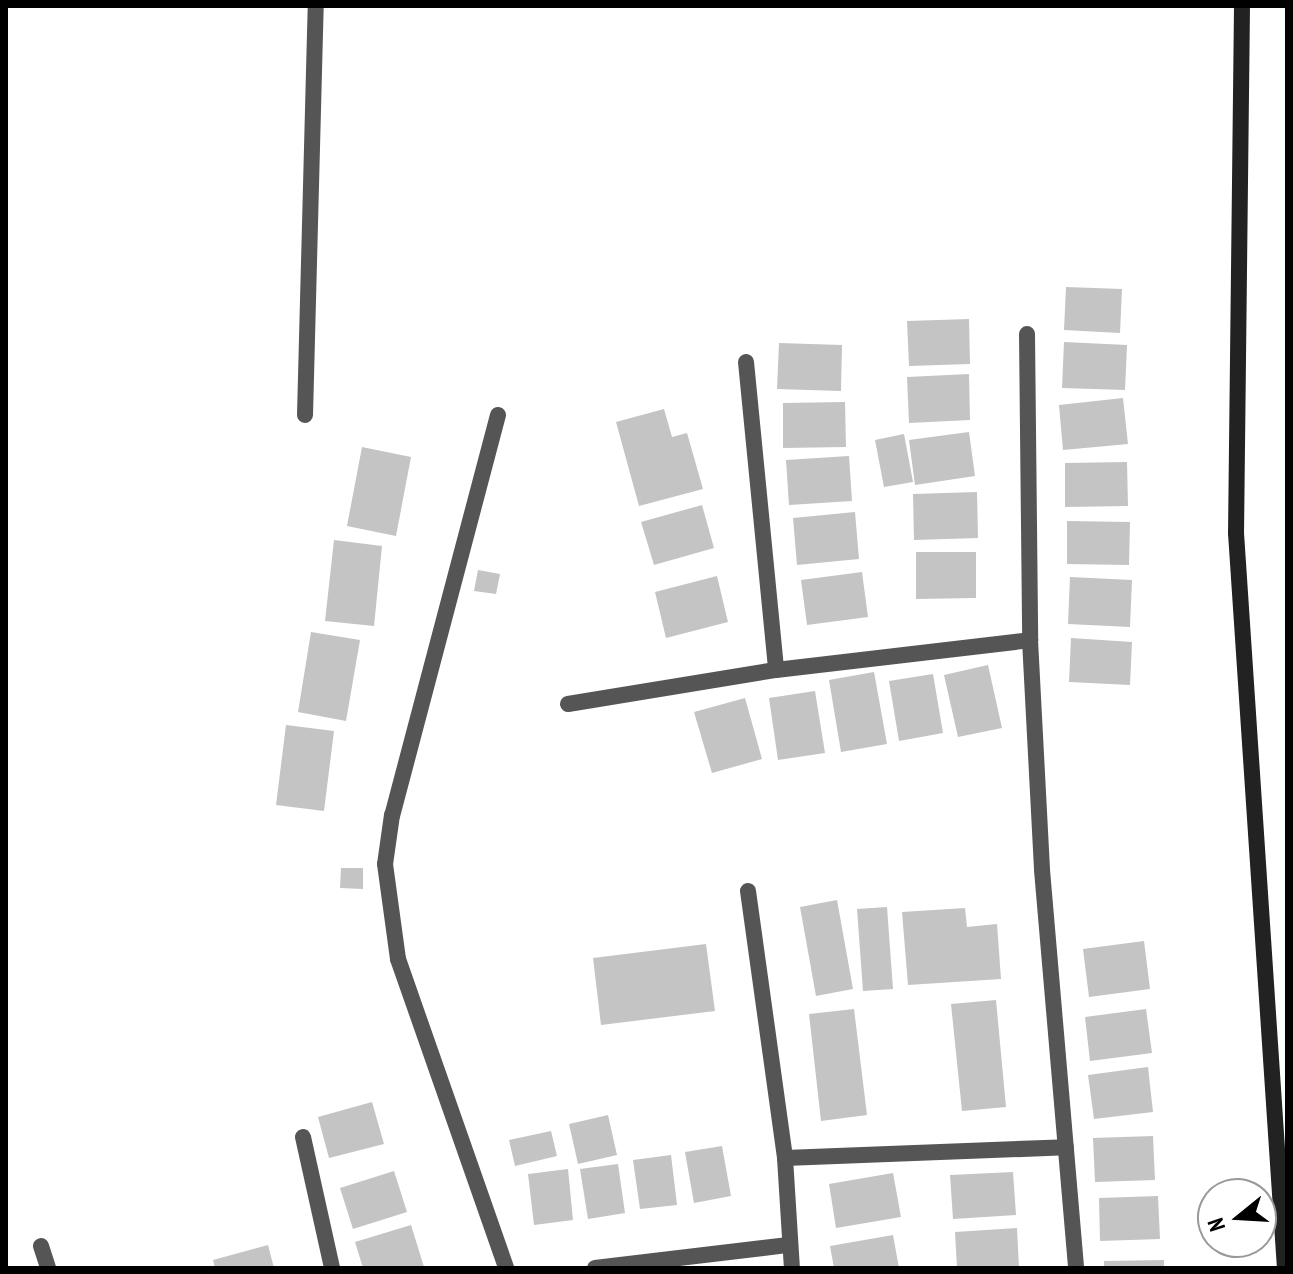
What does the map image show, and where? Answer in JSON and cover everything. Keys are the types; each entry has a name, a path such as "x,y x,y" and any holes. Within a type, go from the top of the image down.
{"main road":[{"path":"1242,6 1236,533 1285,1268"}],"street":[{"path":"305,415 316,6"},
{"path":"1027,334 1030,640 1042,870 1076,1268"},
{"path":"746,362 776,670"},
{"path":"498,415 392,815 385,864 398,959 506,1268"},
{"path":"568,704 776,670 1030,640"},
{"path":"748,891 785,1158 792,1268"},
{"path":"303,1137 332,1268"},
{"path":"785,1158 1066,1147"},
{"path":"595,1268 789,1245"},
{"path":"41,1246 48,1268"}],"building":[{"path":"1066,287 1122,289 1120,333 1064,330"},
{"path":"969,319 970,364 909,366 907,321"},
{"path":"1064,342 1127,345 1125,390 1062,388"},
{"path":"779,343 842,345 841,391 777,389"},
{"path":"969,374 970,420 909,423 907,377"},
{"path":"1123,398 1128,444 1063,450 1059,405"},
{"path":"845,402 846,447 783,448 783,403"},
{"path":"664,409 672,437 687,433 703,489 639,506 616,422"},
{"path":"969,432 975,476 915,485 909,440"},
{"path":"904,434 913,482 884,487 875,440"},
{"path":"362,447 411,457 396,536 347,526"},
{"path":"849,456 852,501 789,505 786,460"},
{"path":"1127,462 1128,506 1065,507 1065,463"},
{"path":"977,492 978,538 914,540 913,494"},
{"path":"702,505 714,548 654,565 641,522"},
{"path":"855,512 859,559 797,565 793,518"},
{"path":"1067,521 1130,522 1129,565 1067,564"},
{"path":"334,540 382,546 374,626 325,621"},
{"path":"916,552 976,552 976,598 916,599"},
{"path":"478,570 500,574 496,594 474,591"},
{"path":"862,572 868,617 807,625 801,580"},
{"path":"717,576 728,622 666,638 655,592"},
{"path":"1070,577 1132,580 1130,627 1068,624"},
{"path":"311,632 360,640 346,721 298,712"},
{"path":"1071,638 1132,642 1130,685 1069,682"},
{"path":"988,665 1002,728 958,737 944,675"},
{"path":"874,672 887,744 841,752 829,680"},
{"path":"933,674 943,733 899,741 889,681"},
{"path":"815,691 825,753 778,760 769,698"},
{"path":"745,698 762,759 712,773 694,712"},
{"path":"286,725 334,731 324,811 276,805"},
{"path":"341,868 363,868 363,889 340,888"},
{"path":"837,900 853,989 816,996 800,907"},
{"path":"887,907 893,989 863,991 857,909"},
{"path":"965,908 967,927 997,924 1001,979 908,985 902,912"},
{"path":"1144,941 1150,989 1089,997 1083,949"},
{"path":"706,944 715,1011 601,1025 593,958"},
{"path":"996,1000 1006,1107 962,1111 951,1004"},
{"path":"854,1009 867,1115 821,1121 809,1014"},
{"path":"1146,1009 1152,1053 1090,1061 1085,1017"},
{"path":"1148,1067 1153,1112 1094,1119 1088,1075"},
{"path":"372,1102 384,1144 329,1158 318,1117"},
{"path":"608,1115 617,1155 578,1164 569,1124"},
{"path":"551,1131 557,1156 515,1166 509,1140"},
{"path":"1153,1136 1155,1180 1095,1182 1093,1138"},
{"path":"722,1146 731,1196 694,1203 685,1152"},
{"path":"671,1155 677,1205 640,1209 633,1160"},
{"path":"618,1164 625,1213 588,1219 580,1169"},
{"path":"568,1169 573,1220 534,1225 528,1174"},
{"path":"394,1171 407,1212 353,1229 340,1188"},
{"path":"1013,1172 1016,1215 953,1219 950,1175"},
{"path":"893,1173 901,1217 836,1228 829,1184"},
{"path":"1158,1196 1160,1239 1100,1241 1099,1198"},
{"path":"411,1225 424,1267 363,1268 355,1242"},
{"path":"1017,1228 1019,1268 957,1268 955,1232"},
{"path":"893,1235 899,1268 834,1268 830,1246"},
{"path":"268,1245 274,1268 215,1268 213,1260"},
{"path":"1164,1260 1164,1268 1104,1268 1104,1261"}]}
